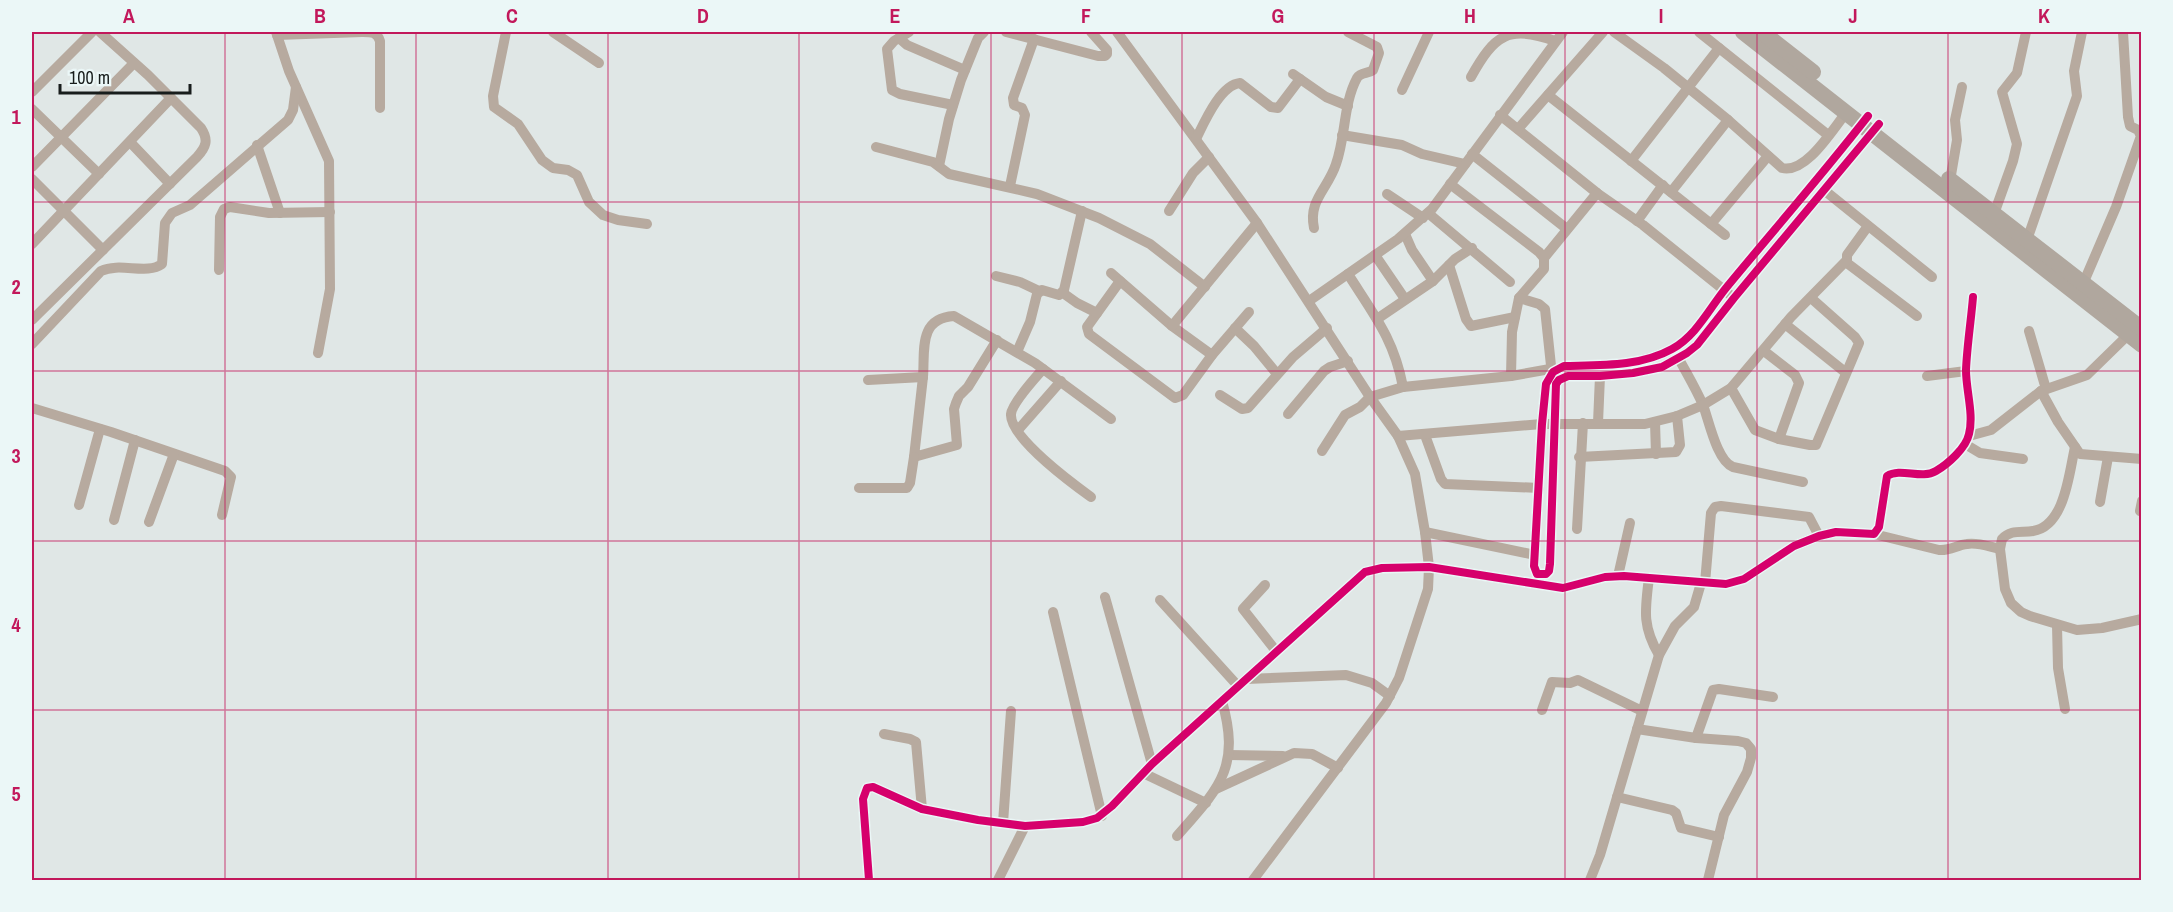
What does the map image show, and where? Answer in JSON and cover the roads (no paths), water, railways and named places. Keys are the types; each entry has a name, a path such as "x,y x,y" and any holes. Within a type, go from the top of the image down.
{"highway":[{"path":"1743,32 1846,113 1870,124 1994,214 2083,284 2137,336"},
{"path":"1762,32 1870,124 2137,336"}],"street":[{"path":"32,92 92,32"},
{"path":"32,320 205,149 207,142 201,128 100,32"},
{"path":"318,353 330,289 329,161 296,87 276,33 372,32 378,36 380,41 380,108"},
{"path":"506,32 492,100 494,107 518,124 542,160 553,168 568,170 577,175 589,202 603,215 618,220 647,224"},
{"path":"553,32 599,63"},
{"path":"909,32 887,49 892,90 900,94 953,105"},
{"path":"939,166 953,105 978,38 984,32"},
{"path":"1008,32 1105,56 1107,50 1091,32"},
{"path":"1117,32 1257,223 1370,397 1398,436 1415,474 1425,532 1429,567 1428,589 1399,678 1390,696 1338,768 1253,880"},
{"path":"1314,228 1313,208 1336,166 1347,106 1357,78 1373,70 1379,53 1377,47 1348,32"},
{"path":"1402,90 1429,32"},
{"path":"1309,301 1405,234 1426,216 1563,32"},
{"path":"1518,129 1603,32"},
{"path":"1614,32 1664,68 1787,170 1808,160 1846,113"},
{"path":"1699,32 1828,135"},
{"path":"1994,214 2017,144 2002,92 2017,73 2026,32"},
{"path":"2027,240 2077,96 2074,71 2082,32"},
{"path":"2083,284 2116,207 2141,136 2138,130 2130,126 2128,117 2123,32"},
{"path":"1471,77 1486,50 1507,35 1516,33 1540,35 1555,41"},
{"path":"899,38 907,45 965,70"},
{"path":"1011,186 1025,115 1022,108 1014,105 1013,98 1034,39"},
{"path":"1631,161 1719,48"},
{"path":"32,167 134,63"},
{"path":"1196,139 1214,105 1235,84 1240,83 1271,107 1278,108 1296,77 1326,97 1347,106"},
{"path":"32,344 101,271 114,267 153,268 162,264 165,223 168,217 190,205 291,115 296,87"},
{"path":"1950,181 1957,140 1955,120 1962,87"},
{"path":"1548,95 1725,235"},
{"path":"32,244 171,98"},
{"path":"32,109 99,174"},
{"path":"1500,115 1734,298"},
{"path":"1637,221 1728,120"},
{"path":"1322,451 1345,415 1360,407 1370,397 1403,387 1511,376 1561,378 1633,373 1662,367 1679,359 1697,345 1824,190 1870,124"},
{"path":"1519,298 1539,304 1545,309 1552,376 1554,424 1550,564 1546,574 1537,574 1535,555 1546,384 1552,376 1564,366 1615,364 1665,352 1689,337 1724,290 1799,202 1870,124"},
{"path":"1342,135 1402,145 1422,153 1465,164"},
{"path":"130,142 170,184"},
{"path":"257,145 280,213"},
{"path":"876,147 933,162 949,174 1011,186 1082,211 1150,244 1205,287"},
{"path":"1472,154 1567,229"},
{"path":"1711,224 1768,156"},
{"path":"1169,211 1193,173 1209,157"},
{"path":"32,179 103,250"},
{"path":"1450,184 1544,258"},
{"path":"1824,190 1932,277"},
{"path":"1511,376 1512,339 1519,298 1544,269 1544,258 1597,193"},
{"path":"1387,194 1426,216 1472,248 1510,282"},
{"path":"219,270 220,218 224,209 230,207 269,213 330,212"},
{"path":"1063,293 1082,211"},
{"path":"1172,326 1257,223"},
{"path":"1398,436 1542,424 1636,424 1677,416 1702,405 1731,388 1785,324 1846,261 1847,255 1868,226"},
{"path":"1405,234 1412,250 1432,281"},
{"path":"1377,319 1432,281 1472,248"},
{"path":"1375,255 1405,299"},
{"path":"1846,261 1917,316"},
{"path":"1449,265 1466,319 1471,326 1515,317"},
{"path":"1111,273 1172,326 1212,355"},
{"path":"1348,274 1392,345 1399,363 1403,387"},
{"path":"996,276 1020,282 1039,291 1056,295 1063,293"},
{"path":"1120,281 1087,327 1089,334 1174,398 1183,395 1212,355 1249,312"},
{"path":"1017,352 1039,291"},
{"path":"1063,293 1097,313"},
{"path":"1967,440 1970,425 1966,371 1973,297"},
{"path":"1731,388 1752,427 1760,433 1779,439 1816,444 1845,372 1858,347 1858,339 1811,298"},
{"path":"859,488 907,488 910,483 923,377 925,335 933,324 954,316 1017,352 1111,418"},
{"path":"1785,324 1845,372"},
{"path":"1235,328 1254,346 1277,374"},
{"path":"1220,396 1245,409 1250,407 1277,374 1327,328"},
{"path":"2030,331 2044,390 2058,422 2082,455 2142,459"},
{"path":"1874,534 1879,527 1887,476 1893,473 1931,473 1946,463 1967,440 1991,430 2044,390 2087,375 2137,336"},
{"path":"914,457 957,445 954,409 956,403 997,340"},
{"path":"1764,351 1795,375 1799,382 1779,439"},
{"path":"1679,359 1702,405 1713,437 1729,466 1803,482"},
{"path":"1288,414 1324,371 1333,365 1348,361"},
{"path":"1043,369 1011,411 1010,416 1018,430 1041,458 1091,497"},
{"path":"1927,376 1966,371"},
{"path":"1598,423 1600,376"},
{"path":"868,380 923,377"},
{"path":"1018,430 1061,381"},
{"path":"32,408 135,440 229,473 230,481 222,514"},
{"path":"1579,457 1673,453 1679,449 1677,416"},
{"path":"1655,422 1656,454"},
{"path":"1577,530 1579,457 1583,423"},
{"path":"79,504 100,429"},
{"path":"1425,435 1445,484 1539,488"},
{"path":"114,520 135,440"},
{"path":"1967,440 1980,453 2023,459"},
{"path":"2076,447 2059,509 2053,521 2039,530 2008,534 2002,539 2000,549 2005,589 2011,603 2030,616 2077,630 2088,630 2142,619"},
{"path":"148,522 174,453"},
{"path":"2100,502 2108,457"},
{"path":"1591,880 1659,656 1673,629 1694,607 1703,583 1711,513 1715,507 1721,506 1807,517 1811,519 1819,536"},
{"path":"1618,576 1630,523"},
{"path":"1425,532 1535,555"},
{"path":"869,880 863,799 865,790 873,787 922,809 1025,826 1083,822 1102,816 1152,764 1365,572 1382,568 1429,567 1563,588 1618,576 1703,583 1735,582 1755,573 1794,546 1836,532 1874,534 1939,550 1949,550 1972,543 2000,549"},
{"path":"1649,578 1645,619 1648,635 1659,656"},
{"path":"1265,585 1243,609 1276,651"},
{"path":"1105,597 1152,764"},
{"path":"1160,600 1242,682 1346,675 1372,683 1390,696"},
{"path":"1053,612 1102,816"},
{"path":"2058,625 2058,668 2065,709"},
{"path":"1542,710 1552,682 1570,683 1578,680 1642,711"},
{"path":"1696,738 1713,690 1719,688 1773,697"},
{"path":"1177,836 1216,789 1229,755 1229,732 1222,701"},
{"path":"1003,823 1011,711"},
{"path":"1637,729 1696,738 1738,741 1746,743 1751,749 1747,772 1727,807 1708,880"},
{"path":"884,734 916,742 922,809"},
{"path":"1216,789 1286,756 1300,752 1338,768"},
{"path":"1229,755 1286,756"},
{"path":"1143,773 1206,803"},
{"path":"1617,797 1672,810 1676,813 1681,828 1719,837"},
{"path":"998,880 1025,826"}]}
